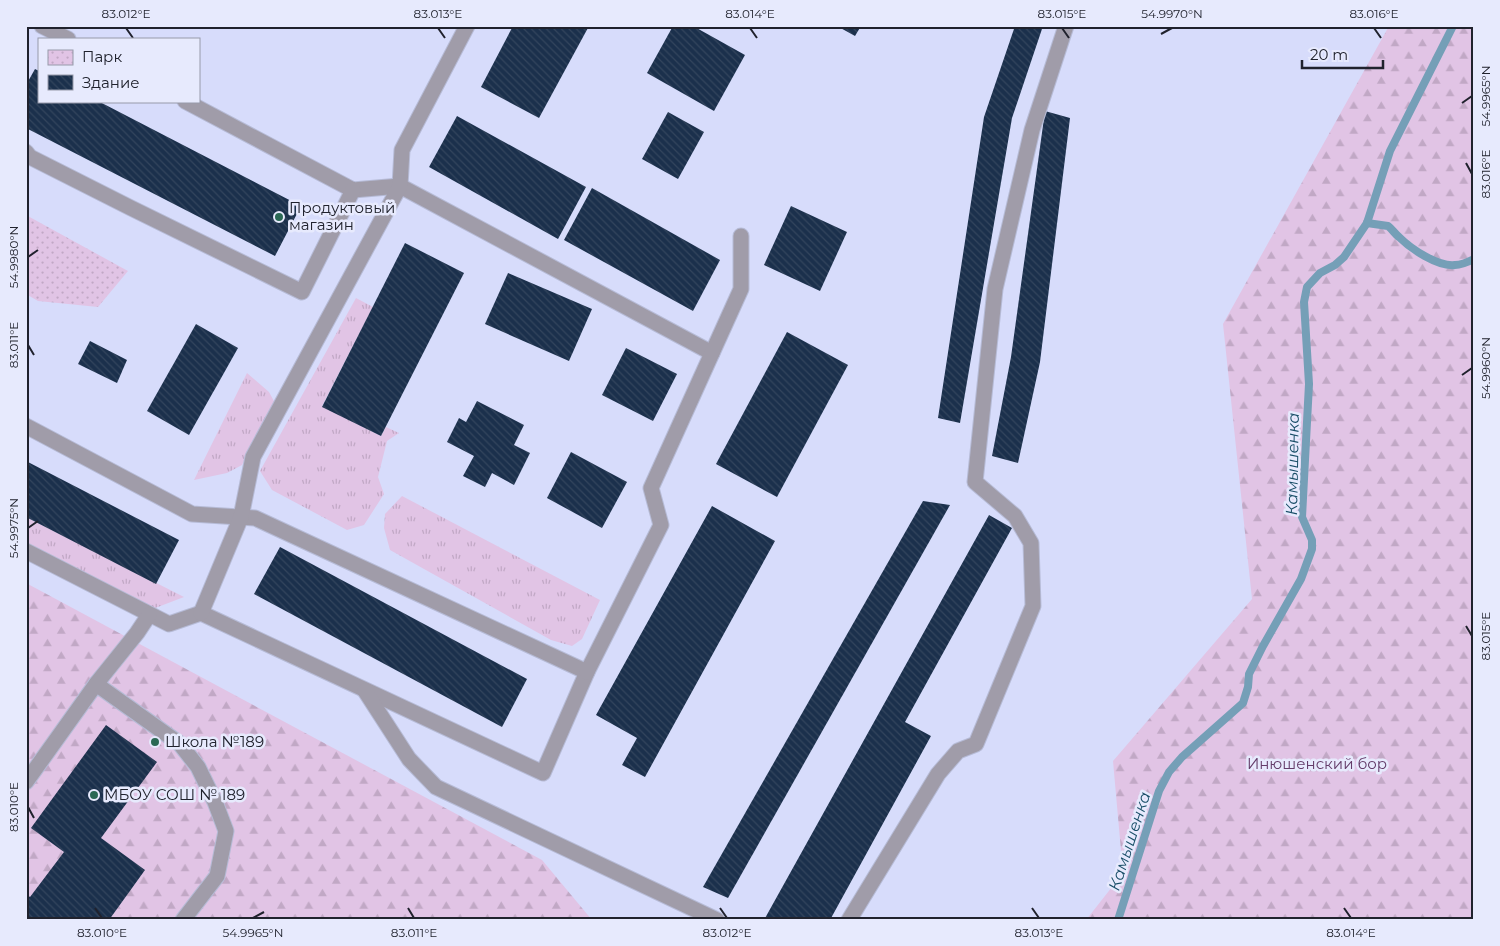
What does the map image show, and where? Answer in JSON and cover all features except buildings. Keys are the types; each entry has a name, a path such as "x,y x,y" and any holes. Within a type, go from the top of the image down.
{"lane":[{"path":"42,26 66,38"},
{"path":"201,613 241,517 253,457 400,186 402,150 466,26"},
{"path":"849,920 938,774 958,751 976,744 1033,606 1031,543 1015,516 975,482 995,289 1032,130 1066,26"},
{"path":"188,102 353,190 400,186 712,352"},
{"path":"26,152 30,157 302,292 353,190"},
{"path":"26,551 169,624 201,613 543,773 587,672 660,525 651,488 741,290 741,236"},
{"path":"26,426 192,514 255,518 587,672"},
{"path":"26,782 96,684 149,615"},
{"path":"96,684 180,744 198,767 215,802 226,831 217,876 183,920"},
{"path":"365,691 409,759 436,787 718,920"}],"green space":[{"name":"Инюшенский бор","path":"1389,26 1474,26 1474,920 1086,920 1123,873 1113,761 1252,599 1223,324"},
{"path":"26,215 128,271 98,307 38,301 26,294"},
{"path":"356,298 373,307 322,406 381,436 386,427 399,433 387,441 378,477 384,494 364,525 347,530 272,490 260,471"},
{"path":"247,373 269,392 275,403 242,465 227,473 194,480"},
{"path":"402,496 600,600 582,639 572,646 551,640 390,550 384,528 385,514"},
{"path":"26,517 184,597 150,610 26,545"},
{"name":"Школа №189","path":"26,583 542,860 592,920 26,920"}],"waterway":[{"name":"Камышенка","path":"1118,920 1159,791 1169,772 1182,757 1243,703 1248,687 1249,674 1301,579 1312,549 1312,540 1302,517 1309,384 1304,302 1307,287 1320,273 1335,265 1344,257 1367,223 1390,151 1453,26"},
{"path":"1367,223 1388,226 1410,247 1441,263 1458,265 1474,259"}],"place":[{"name":"Продуктовый магазин","path":"279,217"},
{"name":"Школа №189","path":"155,742"},
{"name":"МБОУ СОШ № 189","path":"94,795"}]}
